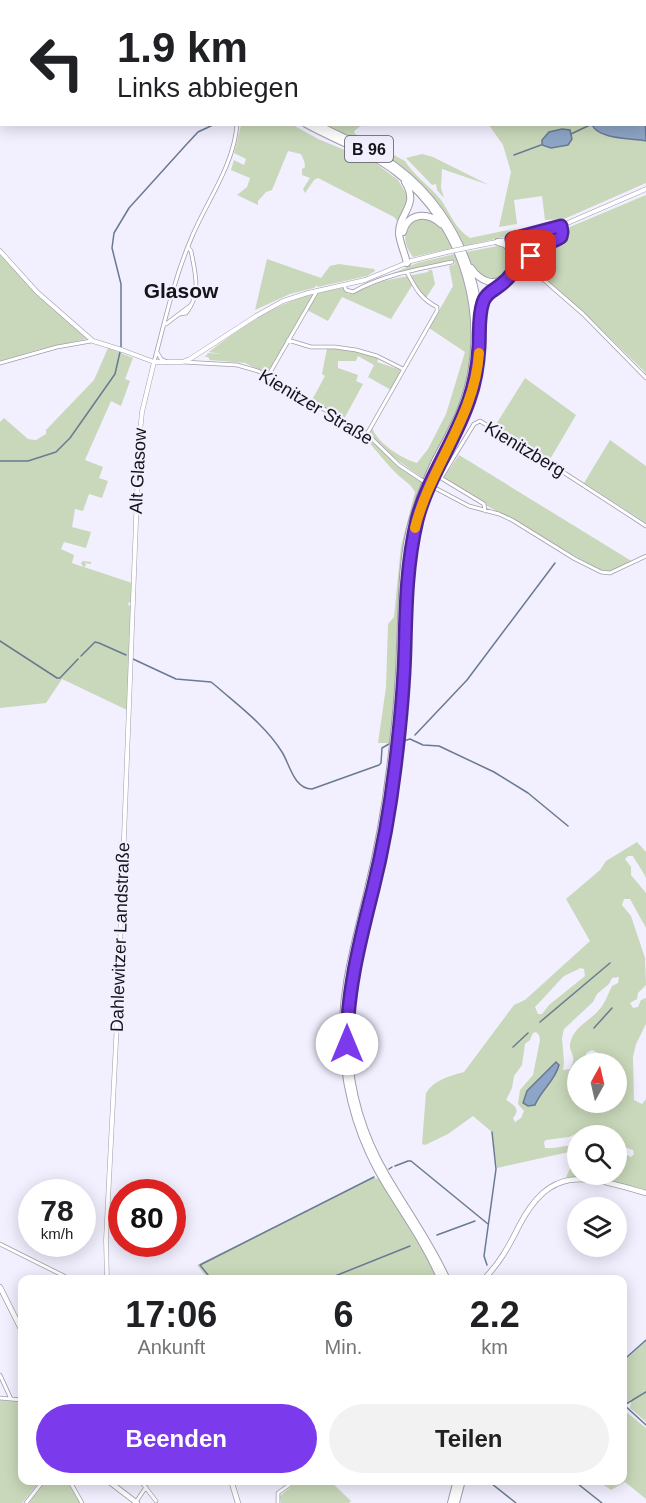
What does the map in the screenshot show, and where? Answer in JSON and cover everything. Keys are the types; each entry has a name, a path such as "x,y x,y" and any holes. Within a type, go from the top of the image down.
{"highway":[{"name":"B 96","path":"310,126 367,154 394,171 420,194 446,228 463,267 474,317 474,353 464,401 426,482 410,531 403,573 396,739"},
{"name":"B 96","path":"320,126 378,154 423,190 451,227 468,263 474,285 479,322 478,362 469,402 427,491 412,543 408,573 403,686 383,842 350,988 347,1022 348,1059 357,1106 373,1151 391,1184 425,1236 444,1275"},
{"path":"394,171 406,184 411,194 410,204 399,231 409,262"},
{"path":"409,262 403,236 405,225 409,220 427,215 446,228"},
{"path":"468,263 477,276 484,281 498,281 506,276 510,269 512,262 510,239"},
{"path":"479,322 485,298 506,282 514,269 515,258 510,239"},
{"path":"498,242 510,249"},
{"name":"B 96","path":"395,748 378,842 345,989 344,1058 353,1107 369,1153 386,1185 422,1240 439,1275"},
{"path":"451,1503 456,1485"},
{"path":"456,1503 461,1485"}],"main road":[{"path":"487,1275 502,1258 528,1211 544,1191 553,1184 566,1180 582,1180 646,1193"},
{"path":"0,1287 18,1322"},
{"path":"114,1485 137,1503"},
{"path":"232,1485 237,1503"}],"street":[{"name":"Alt Glasow","path":"132,620 142,412 171,294 188,247 229,159 237,126"},
{"path":"0,251 37,292 93,341 154,362 182,362 197,355 264,311 291,298 373,277 409,262 561,226 646,189"},
{"path":"561,226 560,239 540,245 533,251 530,260 533,269 583,314 646,378"},
{"path":"164,324 186,313 196,294 196,281 188,247"},
{"path":"344,285 346,290 353,292 361,287 407,272 452,262"},
{"path":"367,434 438,309 416,291 407,272"},
{"path":"268,376 317,291"},
{"path":"288,339 310,347 347,348 367,352 403,369"},
{"path":"0,363 57,347 93,341"},
{"path":"157,352 161,359 168,363"},
{"path":"197,355 198,362"},
{"name":"Kienitzer Straße","path":"182,362 244,366 268,376 367,434 399,465 435,488 464,504 512,520 575,559 604,573 623,568 646,556"},
{"name":"Kienitzberg","path":"485,511 484,504 441,478 474,424 480,421 646,526"},
{"name":"Dahlewitzer Landstraße","path":"107,1275 132,620"},
{"path":"0,1244 62,1275"},
{"path":"0,1375 11,1399"},
{"path":"0,1398 18,1400"},
{"path":"26,1503 40,1485"},
{"path":"72,1485 82,1503"},
{"path":"278,1503 278,1493 289,1485"},
{"path":"137,1503 145,1486 156,1501"}],"green space":[{"path":"241,126 295,126 318,139 374,162 398,180 407,195 407,203 397,221 394,217 318,178 305,193 303,189 310,178 302,175 302,169 305,167 304,160 301,154 288,151 272,190 266,192 258,201 258,205 237,195 247,187 250,178 231,170 234,160 244,165 246,159 234,153"},
{"path":"326,126 361,126 354,131 355,134 405,161 441,200 457,226 470,238 503,231 558,225 464,246 453,224 423,187 387,158"},
{"path":"490,126 593,126 596,130 616,138 646,141 646,183 564,219 545,220 542,196 514,200 517,224 499,227 511,172 503,145"},
{"path":"422,154 433,157 489,185 442,169 441,188 444,198 437,190 436,184 432,185 406,158"},
{"path":"646,195 646,375 582,311 537,271 534,258 541,248 561,245 564,242 565,229"},
{"path":"427,216 439,224 453,248 413,257 407,248 405,239 407,229 411,220"},
{"path":"560,230 561,235 557,238 538,246 529,253 528,263 545,288 537,277 523,265 516,280 493,296 487,304 482,319 485,300 514,273 514,243"},
{"path":"505,246 508,250 509,268 499,279 484,279 473,269 466,252"},
{"path":"0,252 37,293 85,335 86,339 0,361"},
{"path":"455,254 462,274 470,316 470,359 461,401 424,479 393,457 369,433 372,427 374,433 390,449 417,463 428,449 446,414 465,352 429,328 453,286 449,266 455,264 454,261 418,268 375,281 417,263"},
{"path":"267,259 321,278 330,266 339,264 375,271 367,276 318,287 317,285 255,310"},
{"path":"432,270 435,284 426,298 413,284 391,319 342,297 328,321 305,309 269,373 245,363 210,360 205,357 208,353 221,354 209,352 271,310 292,301 346,287 348,294 383,281"},
{"path":"108,348 133,358 125,379 130,381 121,406 111,401 85,460 103,467 99,478 108,481 102,498 89,494 83,511 75,509 72,527 91,532 86,548 64,542 61,549 74,555 72,563 83,567 81,563 83,561 91,562 91,564 85,563 84,567 132,583 131,602 128,605 131,606 127,710 62,679 46,703 0,708 0,422 4,418 28,439 36,440 46,434 46,430 94,380"},
{"path":"327,348 373,355 379,357 377,362 401,370 391,390 368,377 374,365 358,356 356,361 338,361 338,368 358,375 356,381 363,384 344,419 312,400 325,376 322,374"},
{"path":"525,378 576,415 549,461 495,426"},
{"path":"353,428 368,437 397,466 422,482 405,546 398,611 394,710 390,743 378,743 386,687 388,624 394,617 401,546 415,492"},
{"path":"610,440 646,466 646,523 584,483"},
{"path":"459,455 633,562 611,572 603,572 442,480"},
{"path":"637,842 646,852 646,878 633,856 625,859 631,867 631,875 646,893 646,928 630,899 624,899 622,905 631,916 645,958 646,985 638,993 637,999 630,1003 633,1008 638,1007 641,1000 646,998 646,1024 636,1044 633,1057 634,1100 642,1104 646,1099 646,1190 623,1185 627,1185 627,1155 631,1157 634,1154 633,1150 627,1148 627,1125 567,1125 567,1137 544,1142 545,1148 567,1146 567,1152 497,1168 492,1132 473,1116 448,1134 425,1145 422,1144 426,1093 429,1089 442,1079 464,1072 514,1005 525,1000 590,941 566,899 600,870 606,861","holes":["580,968 584,969 585,976 549,1005 542,1014 538,1014 535,1007 562,978","619,977 618,983 612,986 594,1015 576,1031 570,1048 572,1053 586,1053 592,1050 598,1053 627,1053 627,1113 567,1113 567,1069 563,1070 564,1029 593,1002 597,994 609,984 612,978","536,1032 540,1040 533,1075 520,1090 518,1104 524,1111 521,1118 515,1122 513,1118 516,1110 506,1100 512,1088 514,1076 522,1065 525,1044","557,1062 559,1065 557,1070 536,1104 527,1091"]},
{"path":"374,1177 378,1178 419,1241 436,1275 205,1275 197,1265"},
{"path":"646,1341 646,1422 630,1408 632,1399 627,1402 627,1358"},
{"path":"0,1400 18,1402 18,1485 37,1485 22,1503 0,1503"},
{"path":"627,1413 646,1428 646,1499 627,1484"},
{"path":"43,1485 69,1485 80,1503 29,1503"},
{"path":"293,1485 334,1485 351,1501 349,1503 281,1503 280,1496"},
{"path":"604,1485 620,1485 611,1490"}],"water":[{"path":"593,126 645,126 646,141 616,138 596,130"},
{"path":"570,130 572,139 568,145 551,148 542,145 542,140 549,132"},
{"path":"556,1062 559,1065 557,1071 535,1105 528,1106 523,1103 527,1091"}],"waterway":[{"path":"121,347 121,284 112,248 114,233 129,208 185,146 198,132 211,126"},
{"path":"571,134 588,126"},
{"path":"514,155 541,145"},
{"path":"0,461 28,461 56,452 70,438 115,374 120,352"},
{"path":"415,735 467,680 555,563"},
{"path":"0,641 57,678 60,678 78,659"},
{"path":"81,656 95,642 126,655"},
{"path":"133,659 176,679 211,682 268,734 282,752 297,781 306,788 312,789 379,765 382,748 389,744"},
{"path":"400,742 410,739 423,745 439,746 494,772 528,793 568,826"},
{"path":"540,1022 610,963"},
{"path":"594,1028 612,1008"},
{"path":"513,1047 528,1033"},
{"path":"487,1265 484,1256 496,1169 492,1132"},
{"path":"395,1166 411,1161 488,1224"},
{"path":"208,1275 200,1265 374,1177"},
{"path":"437,1235 475,1221"},
{"path":"338,1275 410,1246"},
{"path":"627,1357 646,1340"},
{"path":"627,1403 646,1392"},
{"path":"627,1408 646,1425"},
{"path":"493,1485 516,1503"},
{"path":"579,1485 602,1503"}],"slow traffic":[{"path":"415,528 433,477 469,402 477,373 479,353"}],"district":[{"name":"Glasow","path":"181,291"}],"route":[{"path":"347,1044 348,1000 352,973 383,842 399,739 408,573 413,536 427,491 469,402 477,373 479,322 483,301 492,291 506,282 514,269 512,239 561,226 560,239 540,245 531,256"}]}
